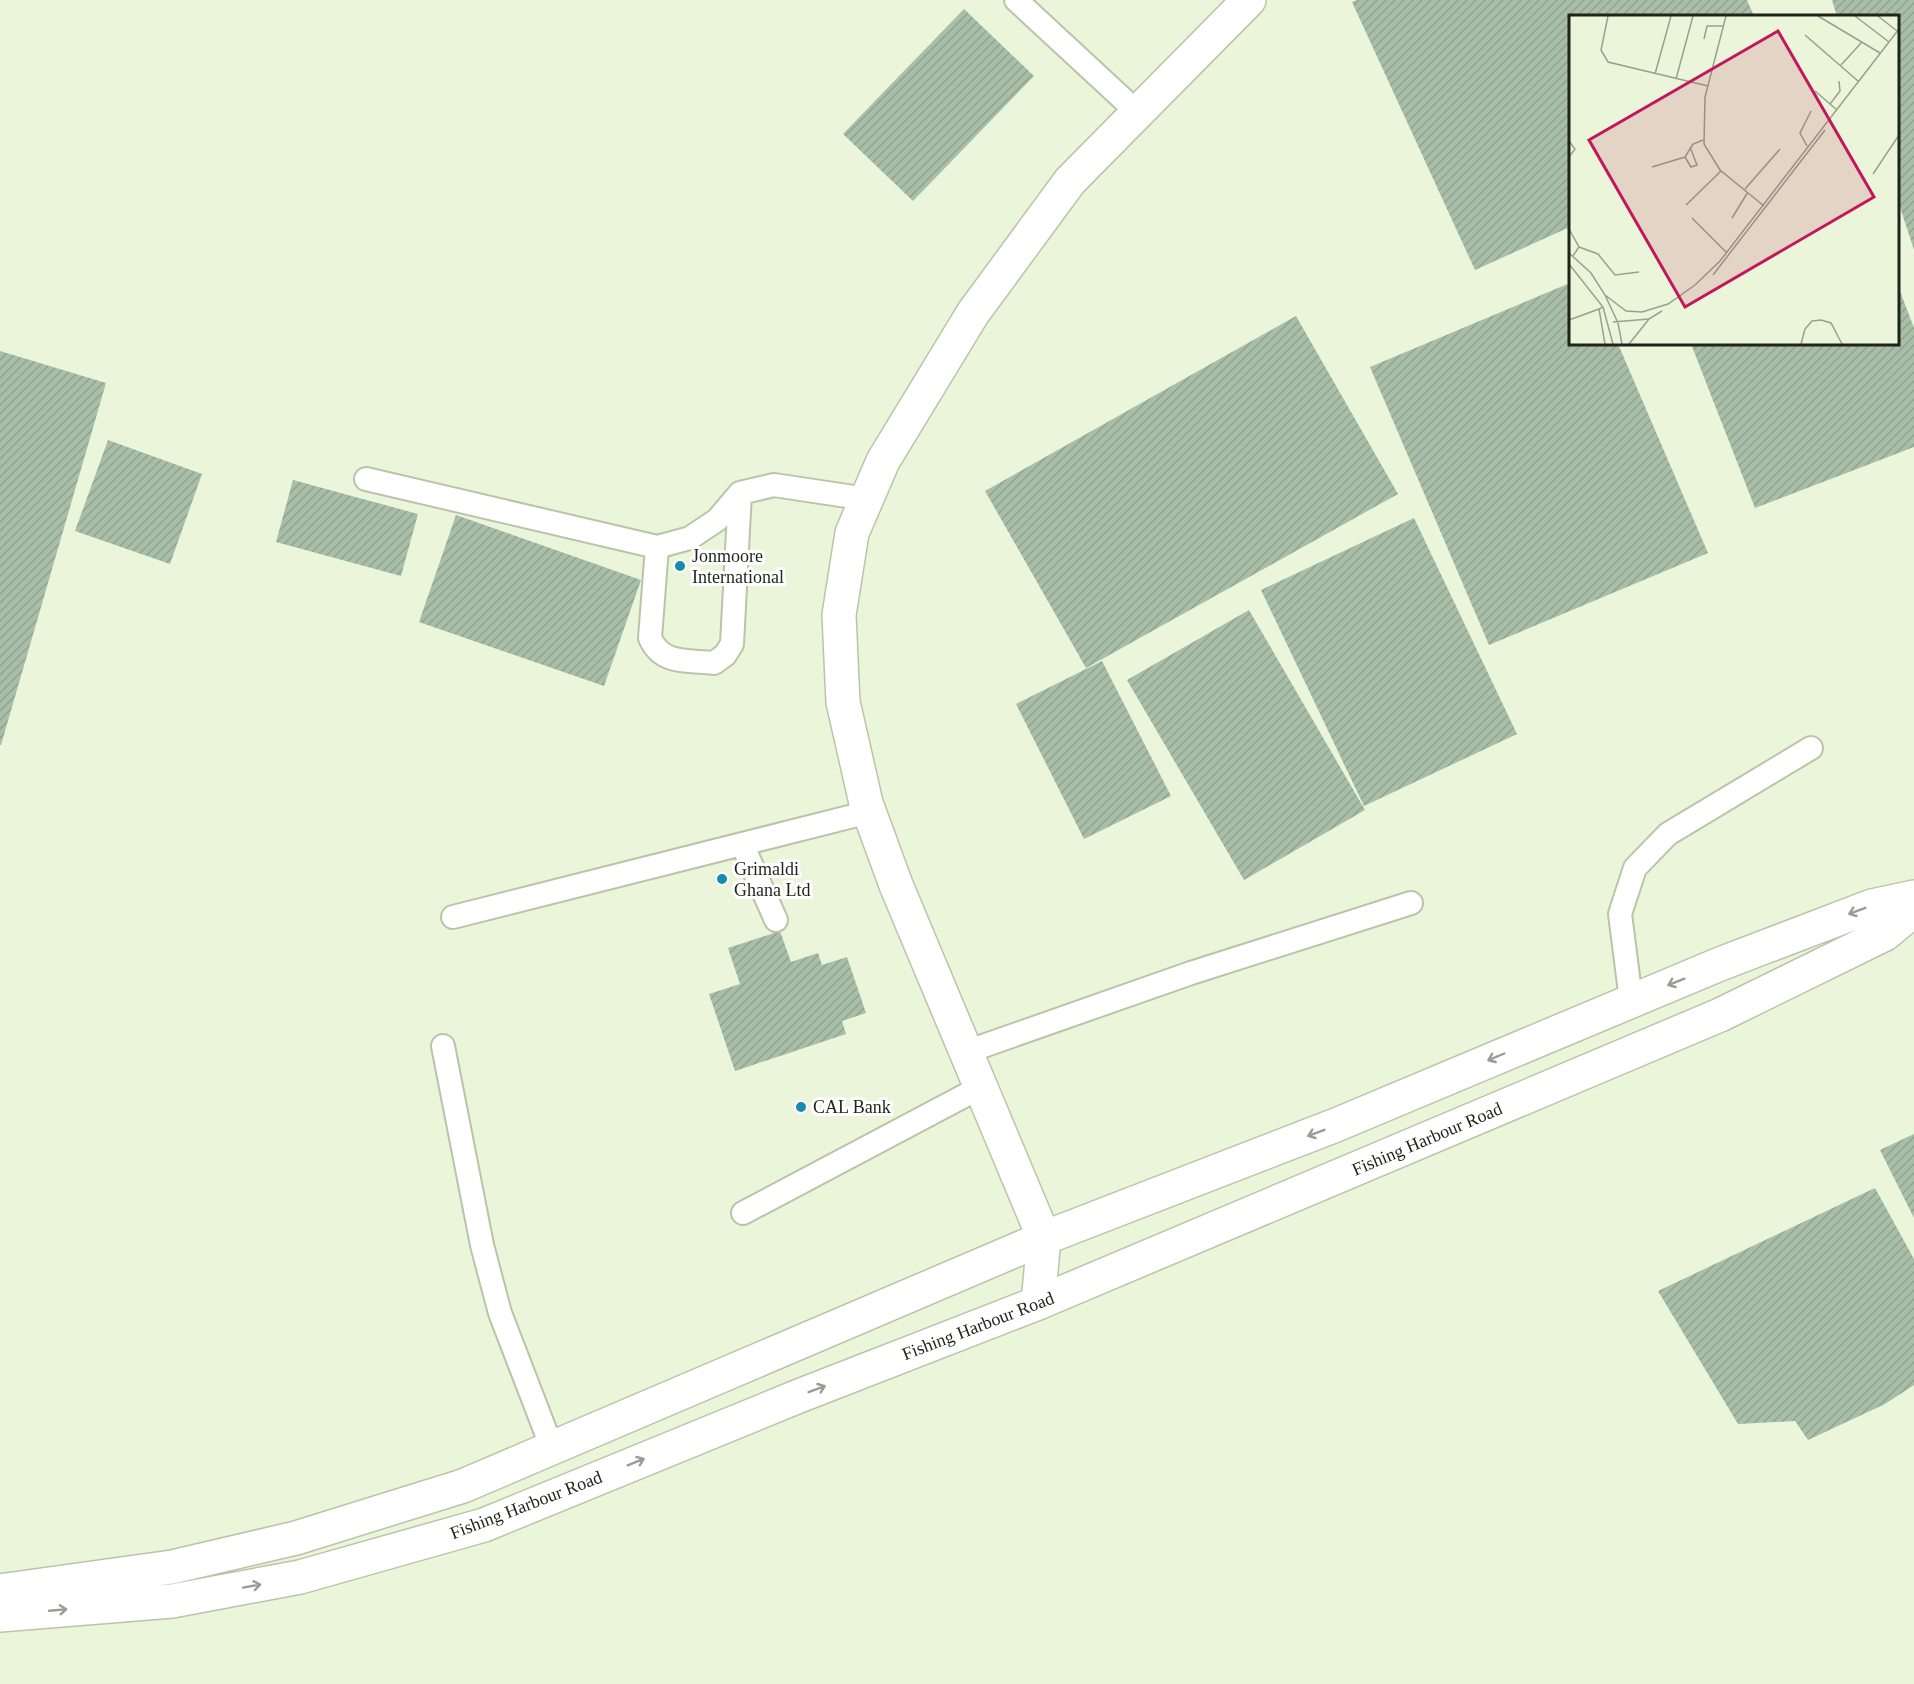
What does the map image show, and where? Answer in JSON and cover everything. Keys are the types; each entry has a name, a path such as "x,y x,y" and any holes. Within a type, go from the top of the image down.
{"street":[{"path":"1038,1303 1044,1238 896,885 869,812 843,702 839,615 852,533 883,461 973,313 1070,181 1249,0"},
{"path":"0,1591 172,1568 297,1538 463,1486 1044,1238 1336,1125 1631,1000 1872,906 1914,897"},
{"name":"Fishing Harbour Road","path":"0,1615 172,1601 300,1577 484,1525 799,1396 1038,1303 1720,1015 1885,934 1914,910"}],"lane":[{"path":"1016,0 1137,112"},
{"path":"366,479 657,547 690,538 717,520 740,493 774,485 867,499"},
{"path":"657,547 650,638 656,651 668,657 714,663 725,655 732,644 740,493"},
{"path":"1631,1000 1620,914 1635,868 1668,834 1811,748"},
{"path":"453,917 869,812"},
{"path":"742,844 776,920"},
{"path":"966,1052 1191,973 1411,903"},
{"path":"443,1046 491,1279 501,1313 552,1448"},
{"path":"743,1213 981,1087"}],"building":[{"path":"1357,0 1747,0 1754,15 1569,15 1569,227 1475,270 1352,2"},
{"path":"1832,0 1914,0 1914,250 1899,204 1899,15 1837,15"},
{"path":"964,9 1034,76 913,201 843,134"},
{"path":"1569,283 1569,345 1618,345 1708,553 1489,645 1370,367"},
{"path":"1899,289 1914,328 1914,447 1755,508 1691,345 1899,345"},
{"path":"1296,316 1398,494 1086,668 985,491"},
{"path":"0,351 106,383 1,745 0,745"},
{"path":"108,440 202,474 170,564 75,531"},
{"path":"293,480 418,514 401,576 276,542"},
{"path":"456,515 641,580 604,686 419,622"},
{"path":"1414,518 1517,734 1364,806 1261,590"},
{"path":"1249,610 1365,810 1244,880 1127,680"},
{"path":"1102,661 1171,796 1084,839 1016,704"},
{"path":"780,931 791,962 818,953 822,965 847,957 866,1013 842,1021 846,1034 735,1071 709,994 740,984 728,948"},
{"path":"1914,1134 1914,1218 1880,1150"},
{"path":"1875,1188 1914,1259 1914,1385 1885,1404 1808,1440 1795,1421 1738,1424 1658,1291"}],"place":[{"name":"Jonmoore International","path":"680,566"},
{"name":"Grimaldi Ghana Ltd","path":"722,879"},
{"name":"CAL Bank","path":"801,1107"}]}
